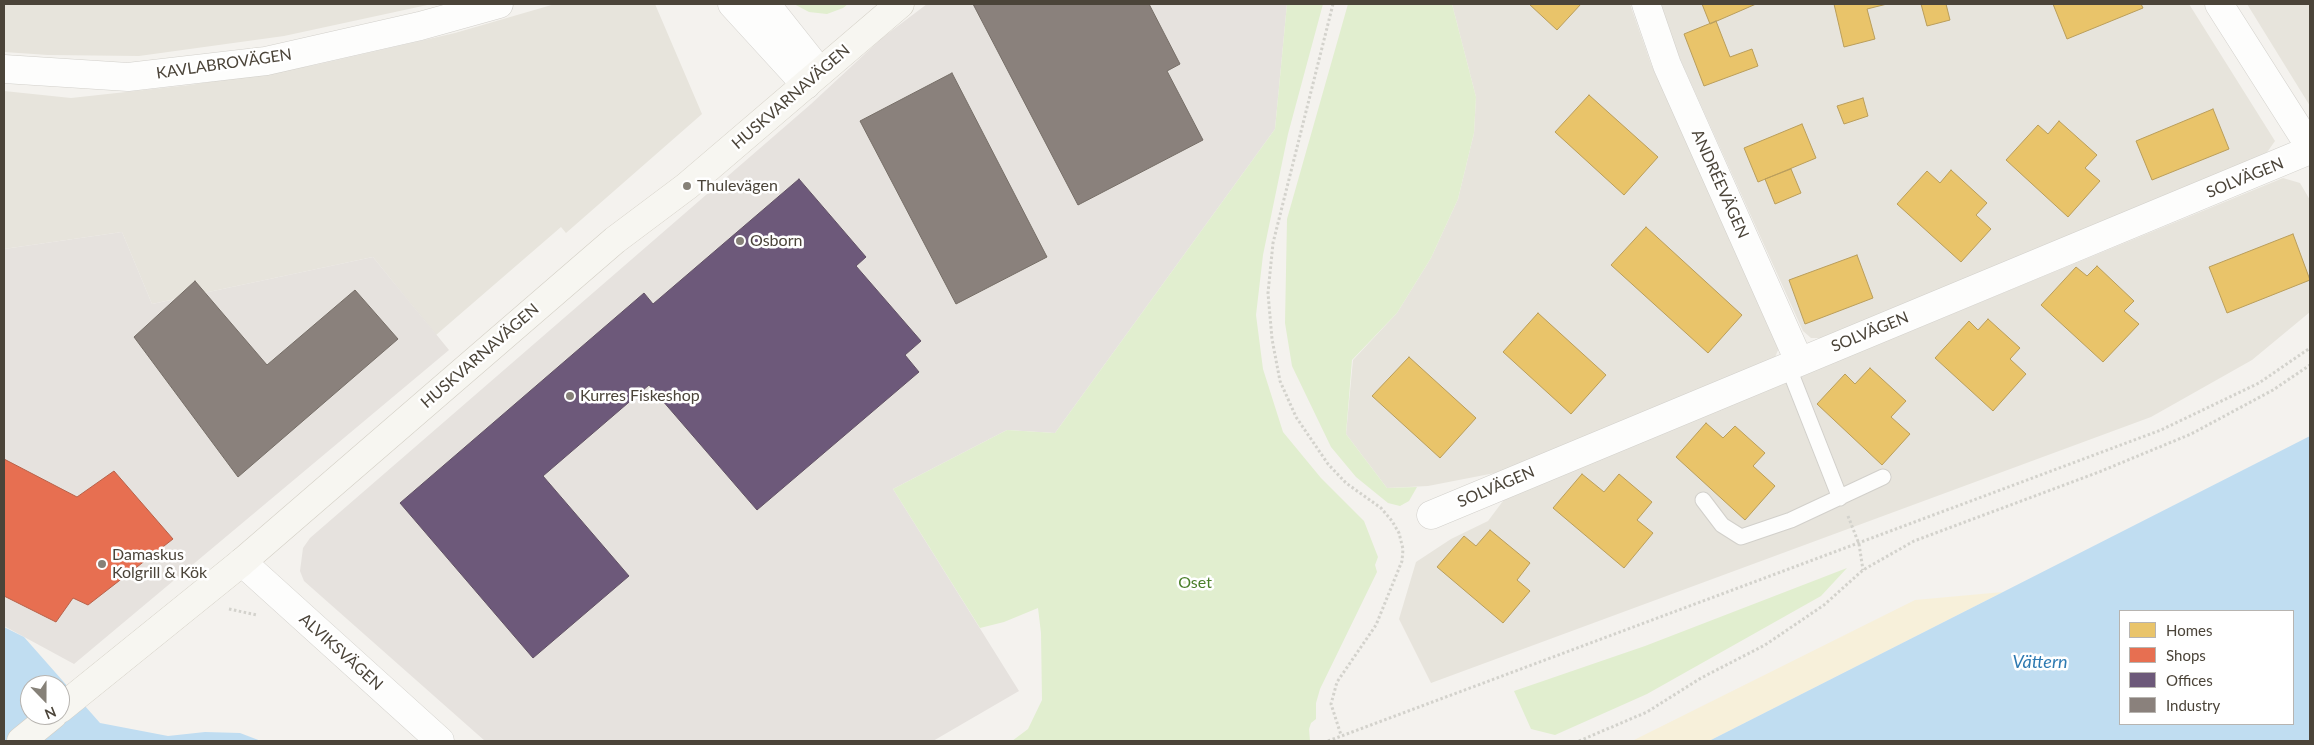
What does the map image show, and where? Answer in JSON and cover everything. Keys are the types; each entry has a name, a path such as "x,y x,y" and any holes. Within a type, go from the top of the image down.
{"street":[{"name":"KAVLABROVÄGEN","path":"4,69 128,76 266,61 420,26 499,4"},
{"path":"732,4 813,78"},
{"path":"766,4 813,78"},
{"name":"HUSKVARNAVÄGEN","path":"70,701 242,562 615,240 687,186 900,4"},
{"name":"ANDRÉEVÄGEN","path":"1646,4 1667,65 1793,364"},
{"path":"2219,4 2310,149"},
{"name":"SOLVÄGEN","path":"1431,515 2310,149"},
{"name":"ALVIKSVÄGEN","path":"242,562 440,741"},
{"path":"21,741 41,725"}],"lane":[{"path":"1793,364 1840,498"},
{"path":"1703,500 1722,525 1741,537 1791,520 1883,477"}],"path":[{"path":"1333,4 1273,243 1268,293 1272,339 1280,381 1296,416 1328,464 1346,483 1381,508 1392,521 1399,533 1403,549 1402,561 1376,625 1338,682 1331,704 1341,735"},
{"path":"1328,741 2161,430 2259,383 2310,348"},
{"path":"1579,741 1647,712 1701,678 1765,645 1824,605 1863,570 1914,541 2099,472 2191,434 2273,390 2310,365"},
{"path":"1840,498 1859,544 1863,570"}],"shaded area":[{"path":"4,4 432,4 284,36 139,56 48,55 4,52"},
{"path":"555,4 655,4 702,114 566,233 561,227 436,335 373,257 152,304 122,232 4,249 4,91 71,98 190,85 315,65 455,33"},
{"path":"927,4 1287,4 1275,129 1055,433 1007,430 893,489 1019,691 933,741 485,741 304,581 300,571 303,548 310,538 811,104 882,38"},
{"path":"1452,4 1630,4 1651,64 1780,345 1774,360 1500,472 1428,486 1387,488 1346,434 1353,360 1397,313 1431,258 1458,199 1474,133 1476,97"},
{"path":"1660,4 2189,4 2275,141 2263,158 1821,338 1811,338 1803,331 1676,50"},
{"path":"2247,4 2310,4 2310,106"},
{"path":"2283,178 2300,183 2310,200 2310,312 2252,360 2151,417 1431,683 1399,619 1416,562 1451,539 1488,521 1506,497"},
{"path":"122,232 152,304 373,257 449,350 74,664 4,626 4,249"}],"green space":[{"path":"794,4 848,4 827,14 809,12"},
{"name":"Oset","path":"1287,4 1323,4 1288,134 1263,255 1256,315 1263,369 1283,432 1321,478 1364,521 1378,557 1375,565 1377,572 1320,689 1316,703 1316,719 1311,723 1309,729 1310,741 1012,741 1028,729 1042,700 1041,633 1038,608 1004,622 980,628 893,489 1007,430 1055,433 1275,129"},
{"path":"1348,4 1452,4 1476,97 1474,133 1458,199 1431,258 1397,313 1352,360 1346,434 1387,488 1417,487 1409,501 1400,506 1388,503 1356,477 1331,447 1292,366 1285,323 1287,219"},
{"path":"1847,568 1821,596 1647,694 1555,735 1531,729 1514,691 1645,646"}],"sand":[{"path":"2003,592 1709,741 1632,741 1915,600"}],"water":[{"name":"Vättern","path":"2310,436 2310,741 1709,741"},
{"path":"4,627 24,637 58,675 20,675 20,725 70,725 70,689 100,723 168,736 205,732 240,733 261,741 4,741"}],"building: Homes":[{"path":"1529,4 1581,4 1557,30"},
{"path":"1702,4 1756,4 1710,24"},
{"path":"1834,4 1887,4 1867,9 1875,39 1844,47"},
{"path":"1921,4 1946,4 1950,20 1927,26"},
{"path":"2053,4 2141,4 2143,8 2067,39"},
{"path":"1716,21 1730,57 1752,49 1758,66 1704,86 1684,34"},
{"path":"1589,95 1658,157 1624,195 1555,132"},
{"path":"1863,98 1868,116 1844,124 1837,106"},
{"path":"2213,109 2229,149 2152,180 2136,141"},
{"path":"2059,121 2097,155 2085,168 2100,181 2068,217 2006,160 2038,125 2048,134"},
{"path":"1802,124 1816,158 1758,182 1744,148"},
{"path":"1791,169 1801,193 1775,204 1765,179"},
{"path":"1951,170 1987,203 1976,215 1991,229 1961,262 1897,204 1927,171 1940,183"},
{"path":"1646,227 1742,315 1708,353 1611,265"},
{"path":"2293,234 2310,280 2227,313 2209,267"},
{"path":"1857,255 1873,298 1805,324 1789,280"},
{"path":"2097,266 2134,301 2124,311 2139,324 2103,362 2041,305 2076,267 2087,276"},
{"path":"1538,313 1606,375 1571,414 1503,352"},
{"path":"1988,319 2020,348 2010,359 2026,374 1993,411 1935,358 1969,321 1978,330"},
{"path":"1409,357 1476,418 1440,458 1372,396"},
{"path":"1870,368 1906,401 1891,417 1910,434 1882,465 1817,404 1845,374 1855,384"},
{"path":"1706,423 1723,438 1735,426 1765,453 1753,466 1775,486 1745,520 1676,457"},
{"path":"1582,474 1604,492 1619,474 1652,502 1637,520 1653,533 1624,568 1553,508"},
{"path":"1490,530 1530,563 1517,580 1530,591 1503,623 1437,567 1464,536 1476,546"}],"building: Shops":[{"path":"4,459 77,497 114,471 173,539 88,605 73,598 56,622 4,596"}],"building: Offices":[{"path":"799,179 866,257 856,266 921,341 905,355 919,372 757,510 649,385 543,476 629,576 533,658 400,503 644,293 653,304"}],"building: Industry":[{"path":"973,4 1149,4 1180,64 1167,71 1203,140 1078,205"},
{"path":"952,73 1047,257 956,304 860,121"},
{"path":"195,281 267,365 355,290 398,339 238,477 134,337"}],"place":[{"name":"Thulevägen","path":"687,186"},
{"name":"Osborn","path":"740,241"},
{"name":"Kurres Fiskeshop","path":"570,396"},
{"name":"Damaskus Kolgrill & Kök","path":"102,564"}]}
